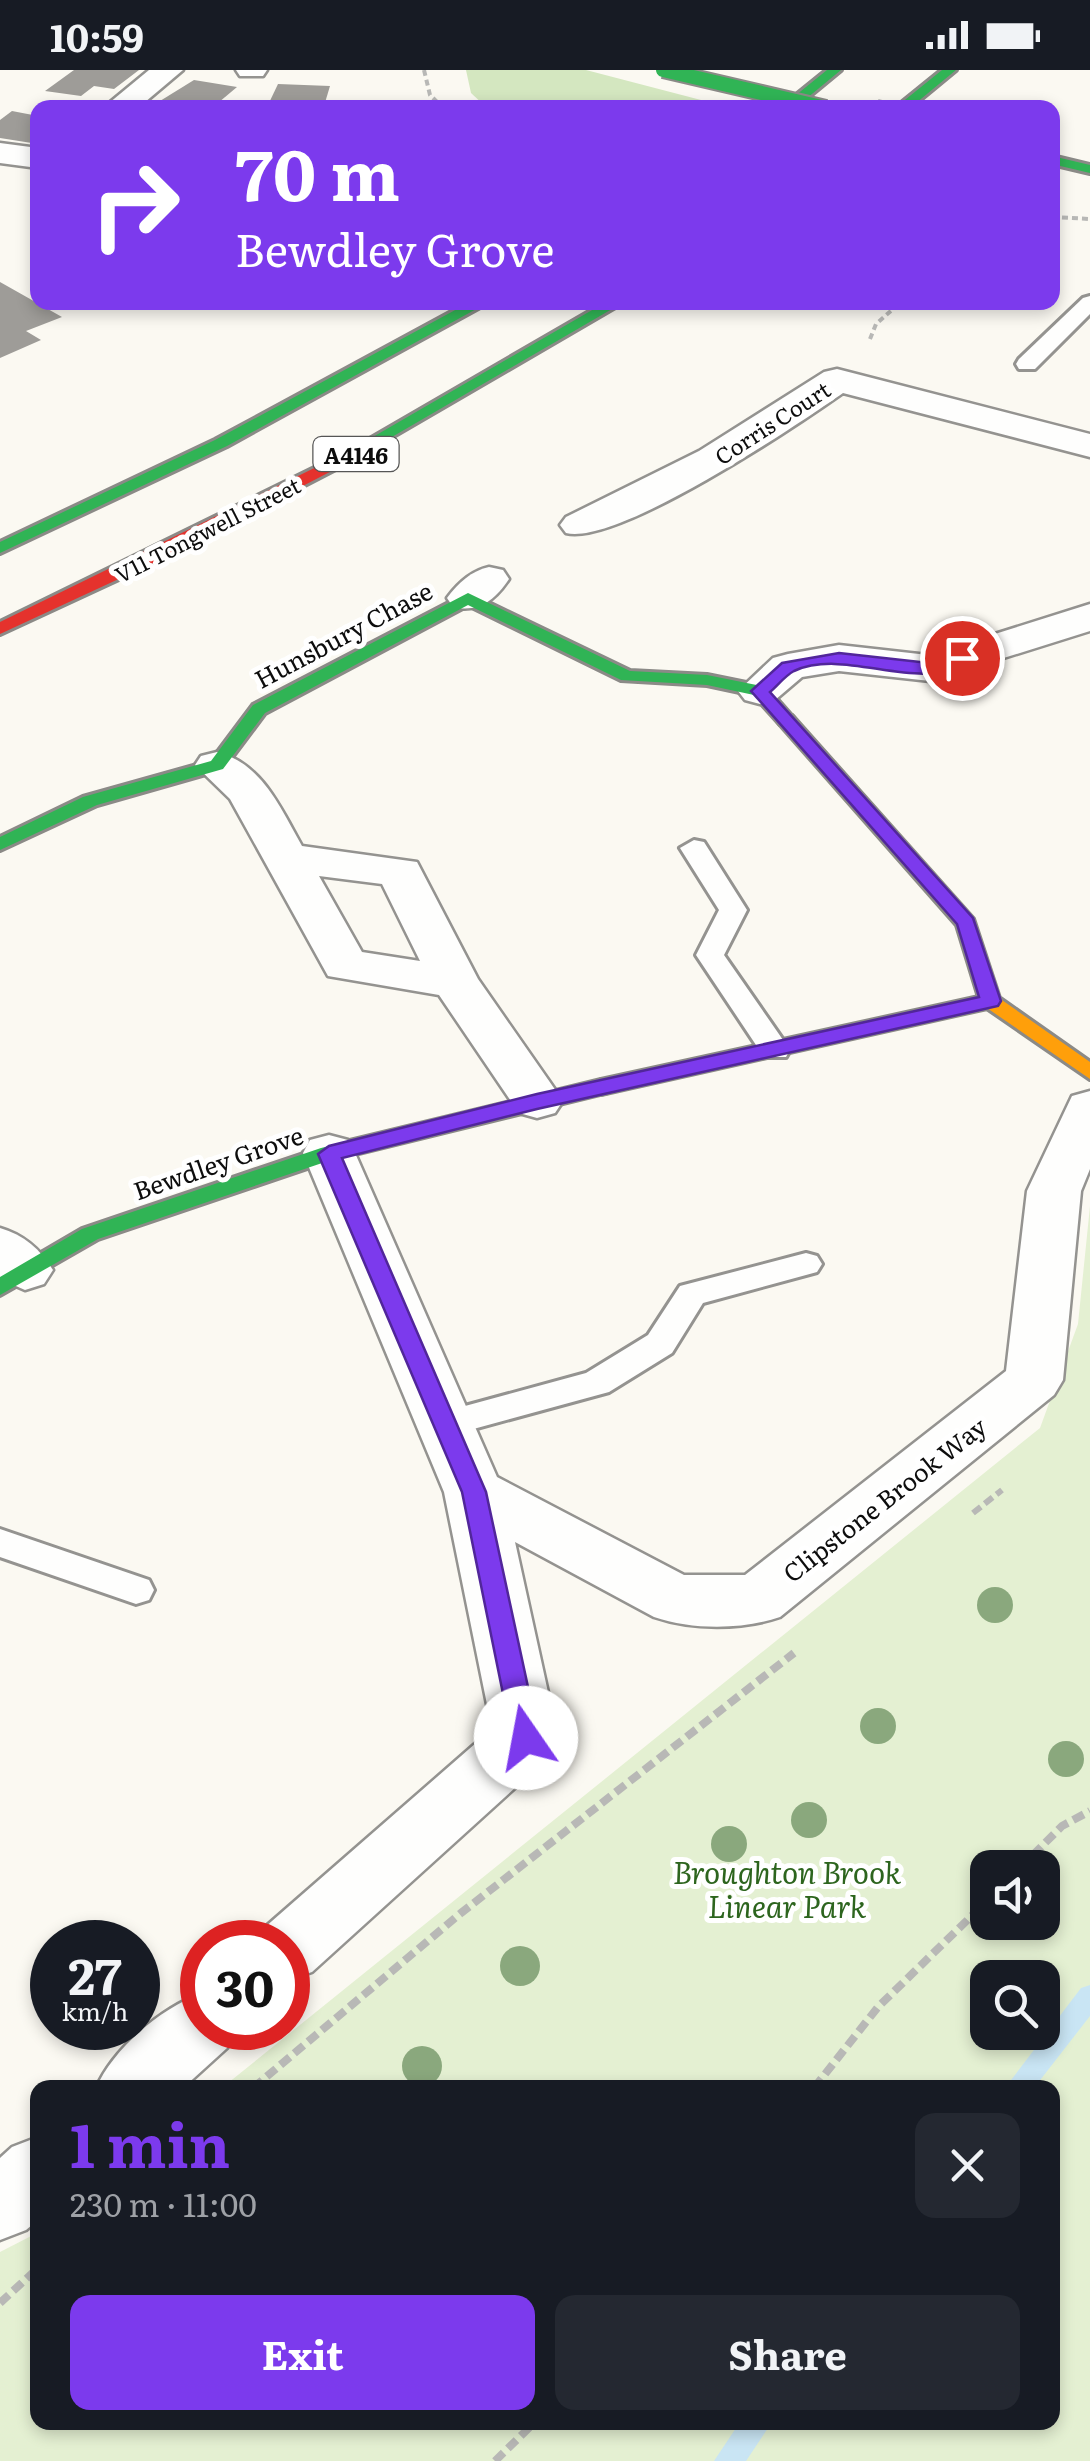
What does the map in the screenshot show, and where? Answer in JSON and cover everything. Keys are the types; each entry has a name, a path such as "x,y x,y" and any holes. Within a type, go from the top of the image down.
{"main road":[{"path":"663,70 792,100"},
{"path":"797,100 836,70"},
{"path":"911,100 950,70"},
{"path":"1060,162 1090,168"},
{"name":"A4146","path":"0,548 238,434 467,310"},
{"name":"V11 Tongwell Street","path":"0,629 357,453 604,310"},
{"name":"Hunsbury Chase","path":"216,766 260,710 478,589 627,676 707,680 760,691"},
{"path":"760,691 966,923 990,1001 1090,1072"},
{"path":"0,844 90,801 216,766"},
{"name":"Bewdley Grove","path":"8,1268 90,1234 329,1154 537,1102 990,1001"}],"street":[{"path":"129,100 168,70"},
{"path":"0,153 30,157"},
{"path":"837,380 866,351"},
{"name":"Corris Court","path":"580,526 635,502 730,451 837,380 1090,446"},
{"path":"760,691 788,667 839,658 930,668 1090,617"},
{"path":"216,766 249,792 345,965 455,982"},
{"path":"288,858 400,872 455,982 537,1102"},
{"name":"Clipstone Brook Way","path":"474,1492 676,1600 758,1600 1034,1380 1054,1192 1090,1108"},
{"path":"310,1930 526,1738 474,1492 329,1154"},
{"path":"141,2080 180,2045"},
{"path":"0,2205 30,2179"}],"lane":[{"path":"1028,364 1090,302"},
{"path":"694,848 733,910 710,955 775,1050"},
{"path":"444,1424 597,1384 660,1344 692,1294 806,1264"},
{"path":"0,1544 136,1590"}],"path":[{"path":"424,70 435,100"},
{"path":"1060,217 1090,219"},
{"path":"866,351 876,324 891,310"},
{"path":"961,1522 1006,1486"},
{"path":"262,2080 461,1914 805,1645"},
{"path":"1038,1850 1062,1826 1090,1810"},
{"path":"820,2080 878,2007 970,1918"},
{"path":"0,2303 30,2275"},
{"path":"495,2461 526,2430"}],"green space":[{"path":"466,70 586,70 701,100 478,100 471,93"},
{"name":"Broughton Brook Linear Park","path":"1090,1206 1090,2461 0,2461 0,2252 30,2237 30,2430 1060,2430 1060,2080 232,2080 269,2050 310,2050 310,2017 1040,1428 1078,1324"}],"building":[{"path":"74,70 139,70 114,89 94,86 81,96 45,91"},
{"path":"194,80 237,87 222,100 162,100"},
{"path":"278,84 330,86 326,100 270,100"},
{"path":"12,111 30,114 30,143 0,138 0,120"},
{"path":"0,282 30,299 30,310 50,310 62,317 26,331 41,340 0,358"}],"waterway":[{"path":"1024,2080 1090,1996"},
{"path":"728,2461 752,2430"}],"traffic: fast":[{"path":"663,70 792,100"},
{"path":"796,100 835,70"},
{"path":"911,100 950,70"},
{"path":"1060,162 1090,169"},
{"path":"0,548 221,443 467,310"},
{"path":"343,459 603,310"},
{"path":"0,844 90,801 217,765 259,709 468,598 627,676 707,680 760,691 786,720"},
{"path":"0,1287 90,1234 329,1153 601,1087"}],"traffic: slow":[{"path":"786,720 966,923 990,1001"},
{"path":"601,1087 990,1001 1090,1072"}],"traffic: jam":[{"path":"0,629 343,459"}],"route":[{"path":"526,1738 474,1492 329,1154 537,1102 990,1001 966,923 760,691 788,667 839,658 930,668 962,658"}]}
